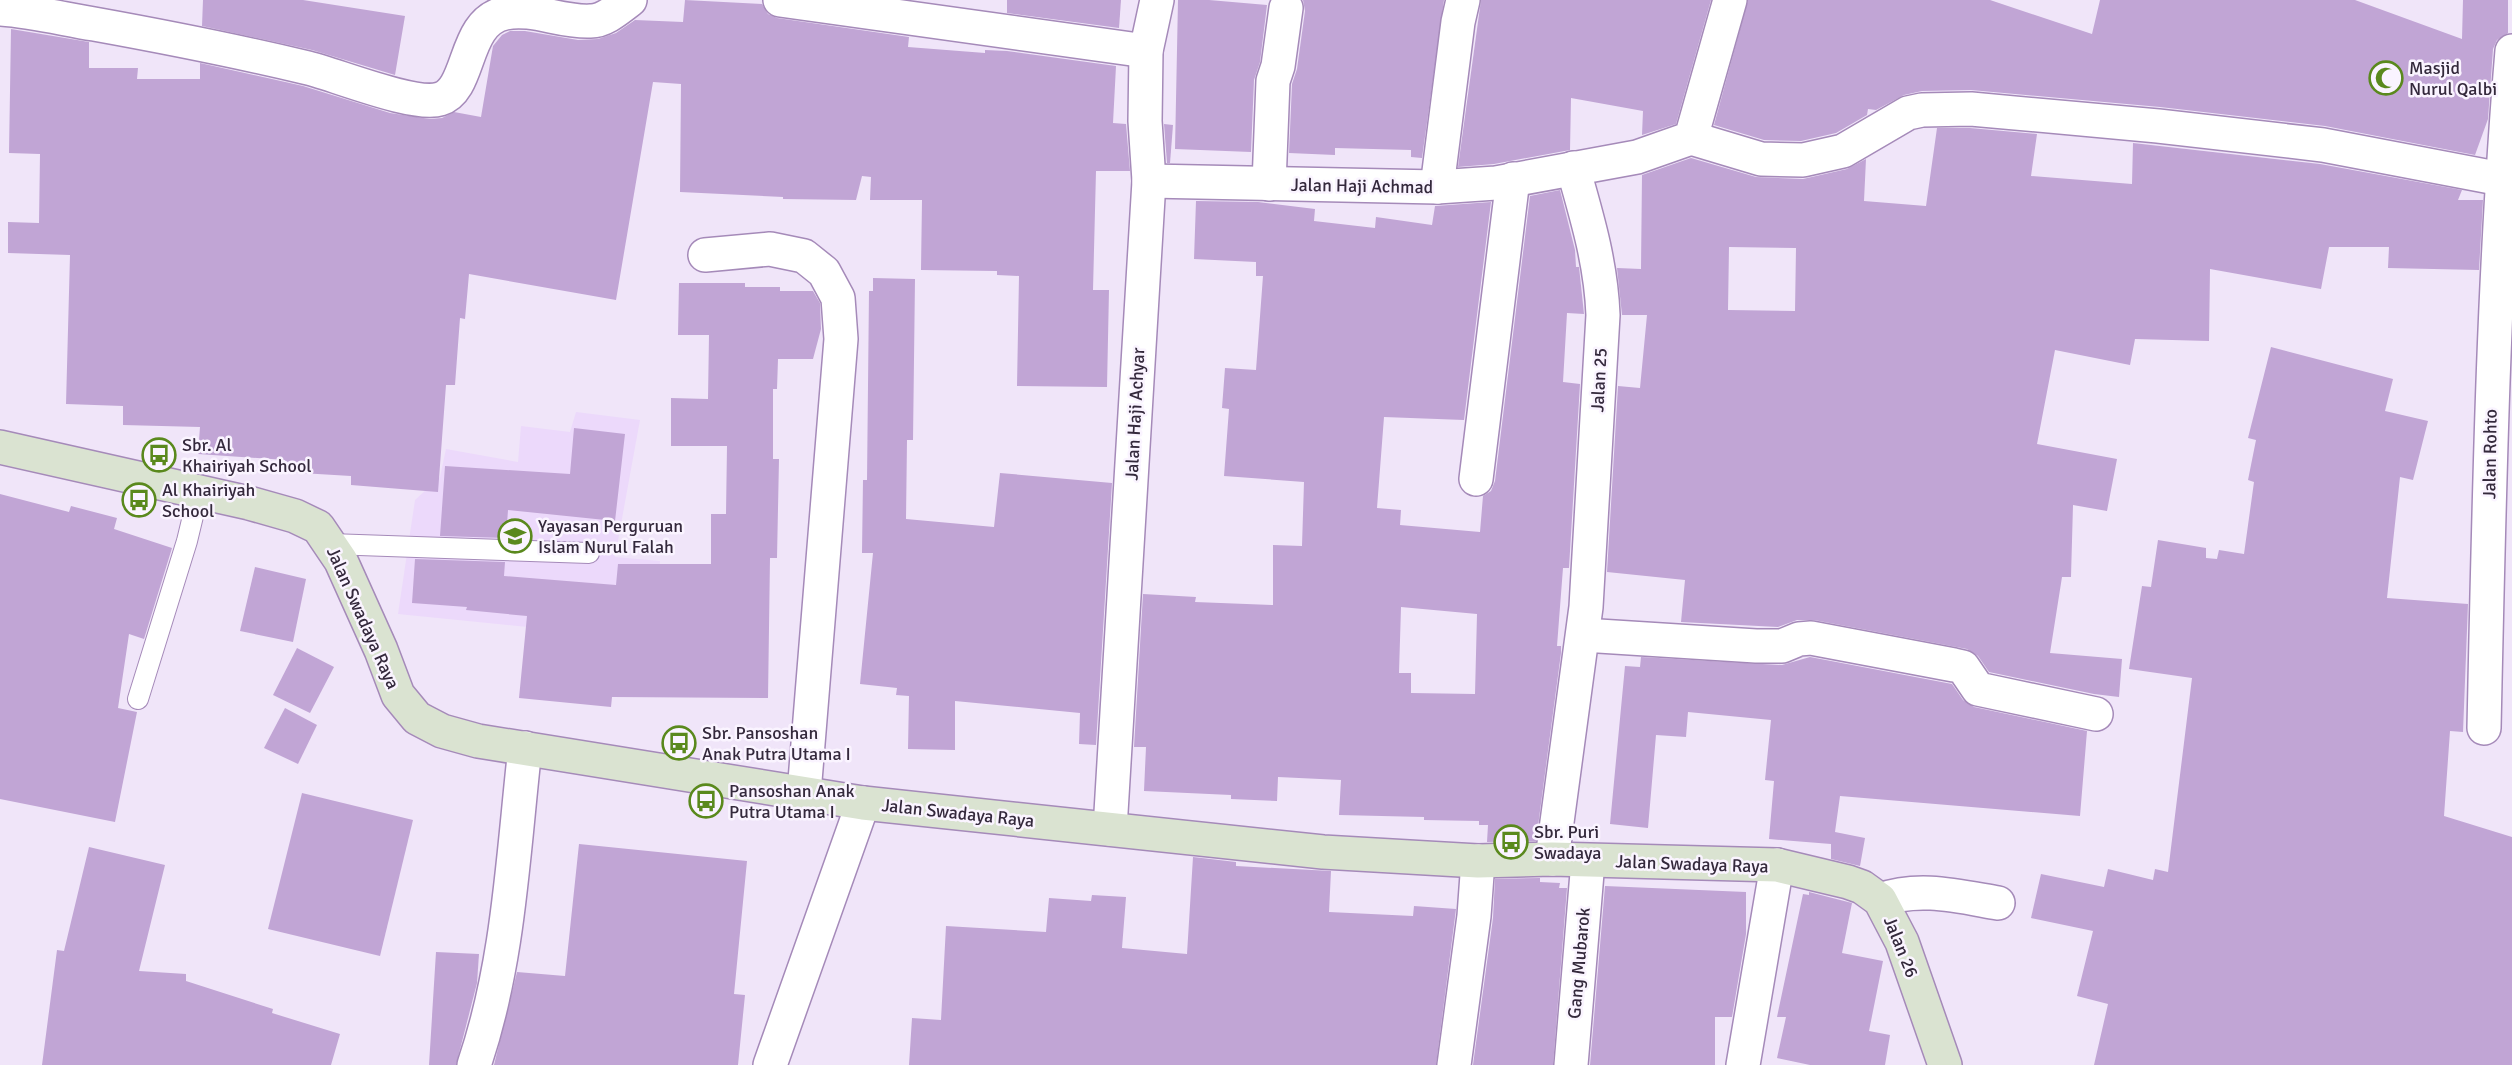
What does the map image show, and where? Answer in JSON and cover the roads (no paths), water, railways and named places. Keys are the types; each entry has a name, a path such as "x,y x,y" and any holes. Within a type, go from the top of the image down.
{"street":[{"path":"0,9 203,45 311,68 389,93 429,101 442,99 453,90 481,26 490,18 506,13 530,13 591,21 609,15 630,0"},
{"path":"780,0 821,3 1146,51"},
{"name":"Jalan Haji Achyar","path":"1110,829 1149,181 1145,121 1146,51 1157,0"},
{"path":"1437,187 1458,22 1463,0"},
{"path":"1691,138 1730,0"},
{"path":"1269,184 1273,81 1278,66 1286,8"},
{"name":"Jalan Rohto","path":"2484,728 2501,420 2506,181 2512,51"},
{"path":"1573,168 1637,157 1691,138 1761,159 1803,160 1844,151 1908,113 1922,110 1971,109 2158,126 2323,145 2506,181"},
{"name":"Jalan Haji Achmad","path":"1149,181 1437,187 1513,179 1573,168"},
{"name":"Jalan 25","path":"1552,859 1583,636 1603,315 1601,279 1594,240 1573,168"},
{"path":"1476,479 1513,179"},
{"path":"705,255 770,249 804,256 824,272 838,298 840,339 804,793"},
{"name":"Jalan Swadaya Raya","path":"0,447 199,491 295,516 318,527 341,561 381,650 398,695 417,718 442,731 478,741 863,803 1323,852 1478,861 1552,859 1777,865 1743,1065"},
{"path":"1583,636 1756,646 1782,646 1798,639 1811,638 1954,665 1963,668 1978,689 2096,714"},
{"path":"474,1065 498,978 525,748"},
{"path":"770,1065 863,803"},
{"path":"1454,1065 1474,916 1478,861"},
{"name":"Gang Mubarok","path":"1571,1065 1588,861"},
{"name":"Jalan 26","path":"1777,865 1848,882 1862,887 1880,900 1902,942 1945,1065"},
{"path":"1880,900 1899,893 1929,892 1998,903"}],"lane":[{"path":"138,699 187,541 199,491"},
{"path":"330,544 589,553"}],"place":[{"name":"Masjid Nurul Qalbi","path":"2386,78"},
{"name":"Sbr. Al Khairiyah School","path":"159,455"},
{"name":"Al Khairiyah School","path":"139,500"},
{"name":"Yayasan Perguruan Islam Nurul Falah","path":"515,536"},
{"name":"Sbr. Pansoshan Anak Putra Utama I","path":"679,743"},
{"name":"Pansoshan Anak Putra Utama I","path":"706,801"},
{"name":"Sbr. Puri Swadaya","path":"1511,842"}]}
